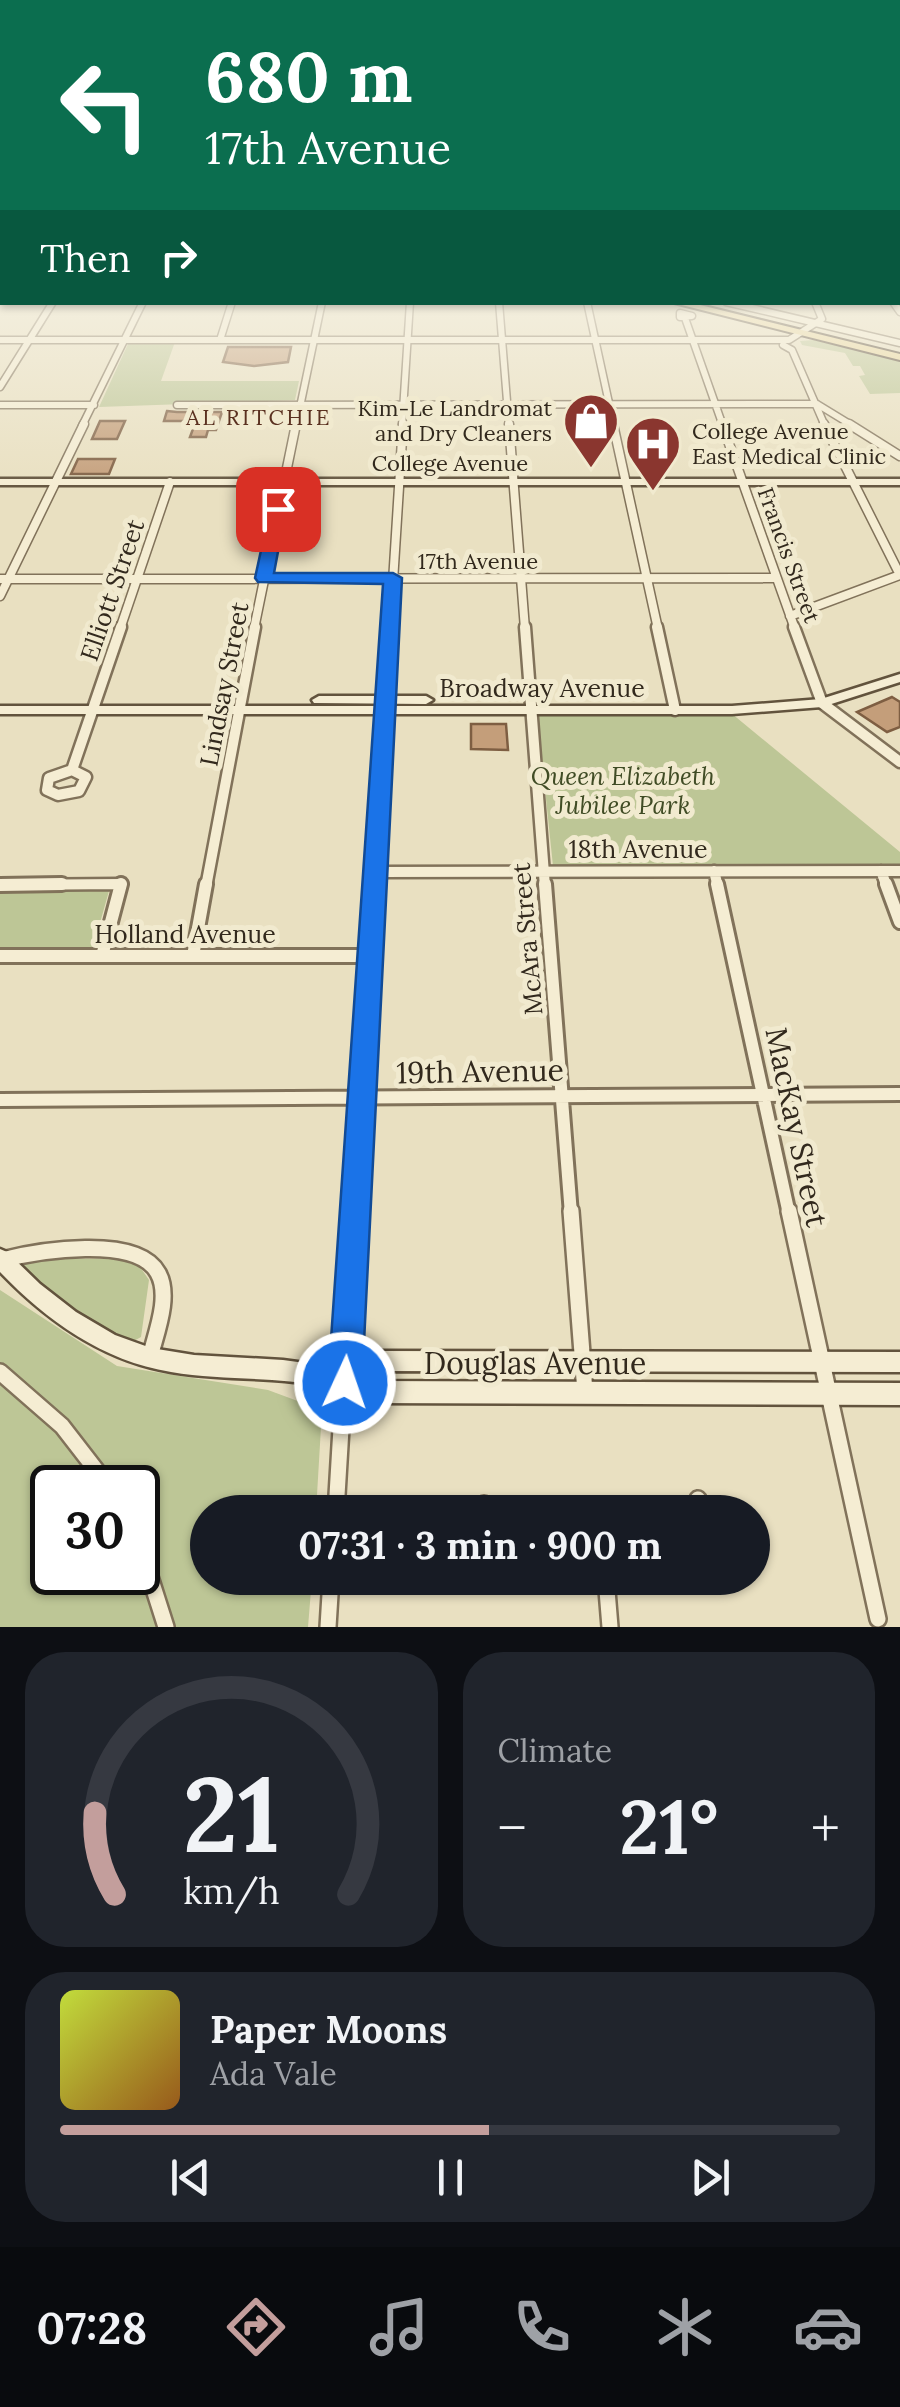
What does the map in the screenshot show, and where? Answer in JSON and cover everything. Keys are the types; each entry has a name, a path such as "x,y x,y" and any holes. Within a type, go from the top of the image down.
{"main road":[{"path":"860,341 900,350"}],"street":[{"path":"0,387 29,341"},
{"path":"0,596 4,579 125,341"},
{"name":"Lindsay Street","path":"193,956 264,578 314,341"},
{"path":"336,1495 339,1376 362,1098 408,341"},
{"name":"McAra Street","path":"502,341 586,1393"},
{"path":"594,341 674,705"},
{"name":"Francis Street","path":"690,341 820,698"},
{"path":"790,616 900,575 792,350"},
{"path":"177,404 817,404 900,456"},
{"path":"0,405 94,405"},
{"name":"College Avenue","path":"0,482 900,482"},
{"name":"Elliott Street","path":"72,770 170,482"},
{"name":"17th Avenue","path":"4,579 776,578"},
{"name":"Broadway Avenue","path":"820,698 900,670"},
{"name":"Broadway Avenue","path":"0,700 94,705 779,708 900,678"},
{"path":"820,698 900,762"},
{"name":"Broadway Avenue","path":"0,710 94,705"},
{"name":"MacKay Street","path":"714,871 878,1620"},
{"path":"882,871 900,922"},
{"name":"18th Avenue","path":"375,872 900,871"},
{"path":"0,885 121,884 102,956"},
{"name":"Holland Avenue","path":"0,956 370,956"},
{"name":"19th Avenue","path":"0,1100 900,1094"},
{"path":"150,1357 162,1287 157,1268 140,1254 30,1250 1,1259 56,1312 114,1344 150,1357 194,1365 339,1376"},
{"name":"Douglas Avenue","path":"339,1376 374,1362 900,1362"},
{"path":"0,1372 62,1426 92,1465"},
{"name":"Douglas Avenue","path":"339,1376 370,1392 900,1394"},
{"path":"156,1595 166,1627"},
{"path":"328,1627 330,1595"},
{"path":"607,1595 610,1627"}],"green space":[{"path":"800,341 818,341 900,361 900,393 870,394 859,376 865,375 860,366 853,366 845,353 802,345"},
{"path":"175,342 161,381 299,381 295,400 99,407 128,344"},
{"name":"Queen Elizabeth Jubilee Park","path":"537,712 731,713 900,852 900,865 553,866"},
{"path":"0,891 109,891 92,951 0,951"},
{"path":"123,1259 138,1264 149,1280 141,1337 132,1342 90,1323 21,1271 18,1261"},
{"path":"0,1290 117,1366 268,1390 322,1410 317,1495 190,1495 190,1595 311,1595 308,1627 0,1627"}],"building":[{"path":"228,347 291,347 288,362 254,366 223,362"},
{"path":"167,411 222,412 216,430 208,430 206,437 190,437 196,421 164,421"},
{"path":"100,421 125,421 117,439 92,439"},
{"path":"78,459 115,459 109,474 71,474"},
{"path":"892,697 900,702 900,727 887,732 857,712"},
{"path":"471,724 506,724 508,750 471,749"}],"place":[{"name":"Kim-Le Landromat and Dry Cleaners","path":"591,470"},
{"name":"College Avenue East Medical Clinic","path":"653,493"}],"district":[{"name":"AL RITCHIE","path":"259,417"}],"route":[{"path":"278,509 264,578 393,578 345,1383"}]}
